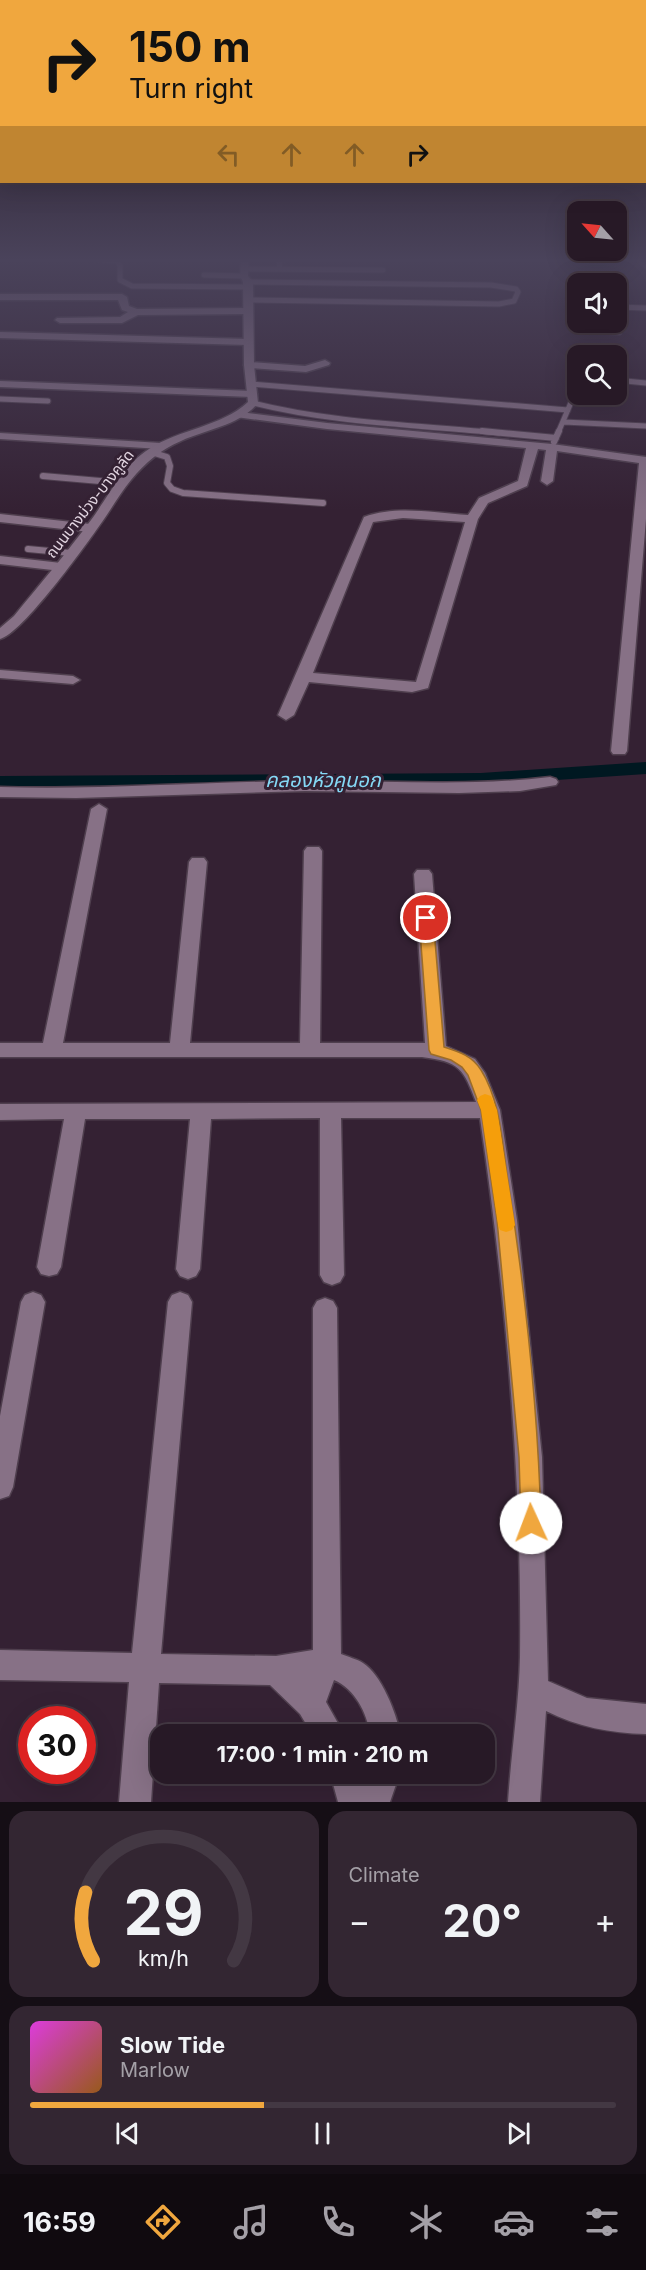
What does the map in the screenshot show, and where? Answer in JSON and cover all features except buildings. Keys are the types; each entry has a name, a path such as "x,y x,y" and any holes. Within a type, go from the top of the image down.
{"street":[{"path":"0,384 252,394 248,342"},
{"path":"249,365 306,369 325,363"},
{"name":"ถนนบางม่วง-บางคูลัด","path":"0,635 19,619 123,483 156,449 240,415 252,394"},
{"path":"240,415 327,426 533,445 554,443 645,460 619,751"},
{"path":"3,439 156,449"},
{"path":"546,481 554,443"},
{"path":"304,677 412,688 423,685 472,519 483,501 523,483 533,445"},
{"path":"286,715 304,677 368,520 384,515 472,519"},
{"path":"0,518 90,528"},
{"path":"0,560 61,567"},
{"path":"0,674 73,680"},
{"path":"0,792 92,792 303,786 509,788 550,782"},
{"path":"52,1049 99,809"},
{"path":"310,1049 313,851"},
{"path":"179,1049 198,862"},
{"path":"423,874 436,1050"},
{"path":"0,1050 436,1050 456,1056 468,1064 475,1074 489,1110 506,1220 529,1457 533,1689 525,1753 524,1802"},
{"path":"0,1112 201,1113 489,1110"},
{"path":"49,1267 76,1111"},
{"path":"330,1111 332,1275"},
{"path":"188,1269 201,1113"},
{"path":"0,1488 33,1302"},
{"path":"135,1802 145,1669 180,1302"},
{"path":"310,1704 327,1662 325,1308"},
{"path":"2,1668 276,1671 327,1662 355,1674 371,1695 383,1724"},
{"path":"276,1671 310,1704 323,1724"},
{"path":"533,1689 567,1708 600,1717 646,1719"},
{"path":"348,1784 354,1802"},
{"path":"374,1802 381,1784"}],"lane":[{"path":"627,381 646,382"},
{"path":"252,394 568,410"},
{"path":"252,394 288,412 554,443 570,405"},
{"path":"0,399 48,401"},
{"path":"564,422 646,426"},
{"path":"156,449 167,457 170,466 167,483 172,489 183,493 323,503"},
{"path":"43,476 123,483"},
{"path":"28,549 71,553"}],"waterway":[{"name":"คลองหัวคูนอก","path":"0,782 481,779 646,768"}],"slow traffic":[{"path":"485,1100 489,1110 506,1225"}],"route":[{"path":"426,918 436,1050 456,1056 468,1064 475,1074 489,1110 506,1220 529,1457 531,1523"}]}
